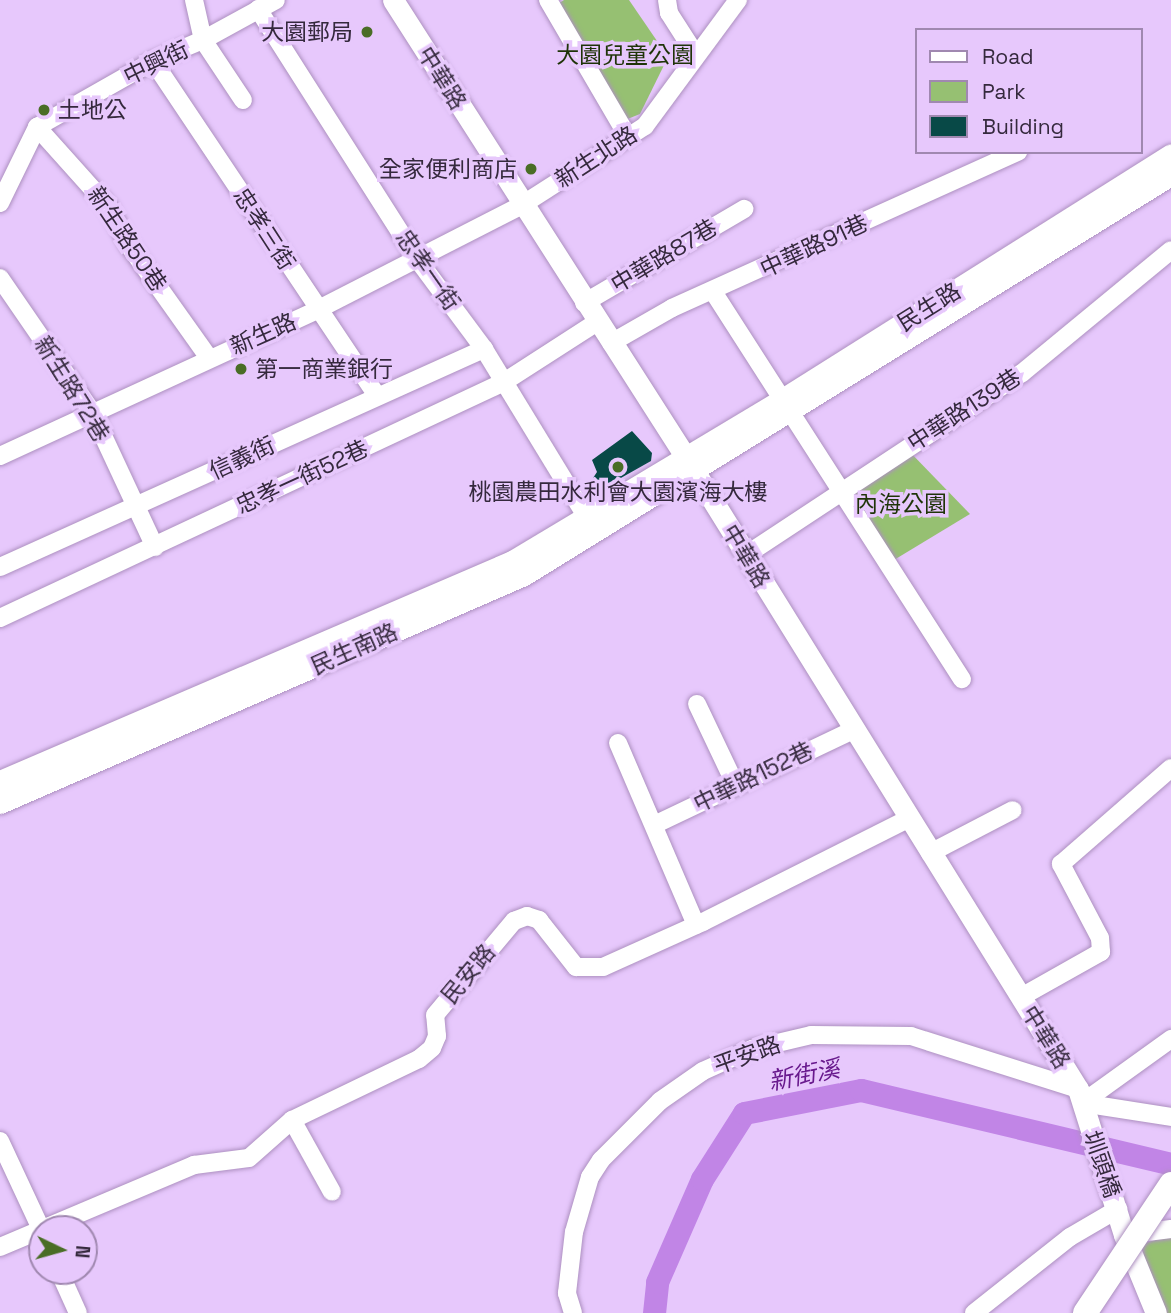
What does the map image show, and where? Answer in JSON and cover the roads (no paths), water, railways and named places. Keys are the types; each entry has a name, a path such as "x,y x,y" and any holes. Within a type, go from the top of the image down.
{"highway":[{"path":"1085,1313 1171,1184"}],"main road":[{"name":"中華路","path":"393,0 584,303 690,464 1021,997 1082,1103"},
{"name":"民生路","path":"789,405 1171,154"},
{"name":"民生路","path":"690,464 1171,175"},
{"name":"民生南路","path":"0,803 524,575 590,525 690,464"},
{"name":"民生南路","path":"0,781 590,525"},
{"name":"圳頭橋","path":"1082,1103 1118,1209"},
{"path":"1118,1209 1124,1235 1156,1313"}],"street":[{"path":"194,0 203,40 243,100"},
{"name":"中興街","path":"37,127 153,61 203,40 276,0"},
{"path":"548,0 628,137"},
{"path":"667,0 669,13 696,55"},
{"name":"新生北路","path":"522,205 645,126 738,0"},
{"name":"忠孝一街","path":"258,9 418,260 484,349 590,525"},
{"name":"忠孝三街","path":"153,61 377,396"},
{"path":"0,203 37,127"},
{"name":"新生路50巷","path":"37,127 108,206 128,244 209,358"},
{"name":"中華路91巷","path":"611,343 672,308 714,293 1014,154"},
{"name":"新生路","path":"0,456 317,310 522,205"},
{"name":"中華路87巷","path":"584,303 744,209"},
{"name":"中華路139巷","path":"746,555 843,488 1022,373 1171,250"},
{"name":"新生路72巷","path":"0,278 92,412 155,547"},
{"path":"714,293 843,488 962,680"},
{"name":"忠孝一街52巷","path":"0,618 504,382 597,322"},
{"name":"信義街","path":"0,566 484,349"},
{"path":"697,704 736,786"},
{"name":"中華路152巷","path":"654,825 853,730"},
{"path":"618,743 696,925"},
{"path":"1021,997 1101,952 1100,938 1061,864 1171,768"},
{"path":"930,853 1013,810"},
{"name":"民安路","path":"77,1215 194,1166 249,1158 292,1120 432,1048 438,1035 435,1015 514,921 527,916 538,920 564,957 587,970 696,925 910,818"},
{"name":"平安路","path":"573,1313 566,1293 574,1232 590,1177 601,1160 660,1101 702,1071 740,1054 811,1035 911,1037 1082,1103 1171,1117"},
{"path":"1082,1103 1171,1039"},
{"path":"292,1120 332,1192"},
{"path":"0,1140 34,1215"},
{"path":"974,1313 1070,1237 1118,1209"},
{"path":"1124,1235 1171,1229"},
{"name":"民安路","path":"0,1247 28,1235"},
{"path":"65,1285 78,1313"}],"waterway":[{"name":"新街溪","path":"654,1313 657,1282 702,1179 744,1113 861,1090 1171,1164"}],"place":[{"name":"大園郵局","path":"367,32"},
{"name":"土地公","path":"44,110"},
{"name":"全家便利商店","path":"531,169"},
{"name":"第一商業銀行","path":"241,369"},
{"name":"桃園農田水利會大園濱海大樓","path":"618,467"}],"park label":[{"name":"大園兒童公園","path":"625,55"},
{"name":"內海公園","path":"901,504"}]}
